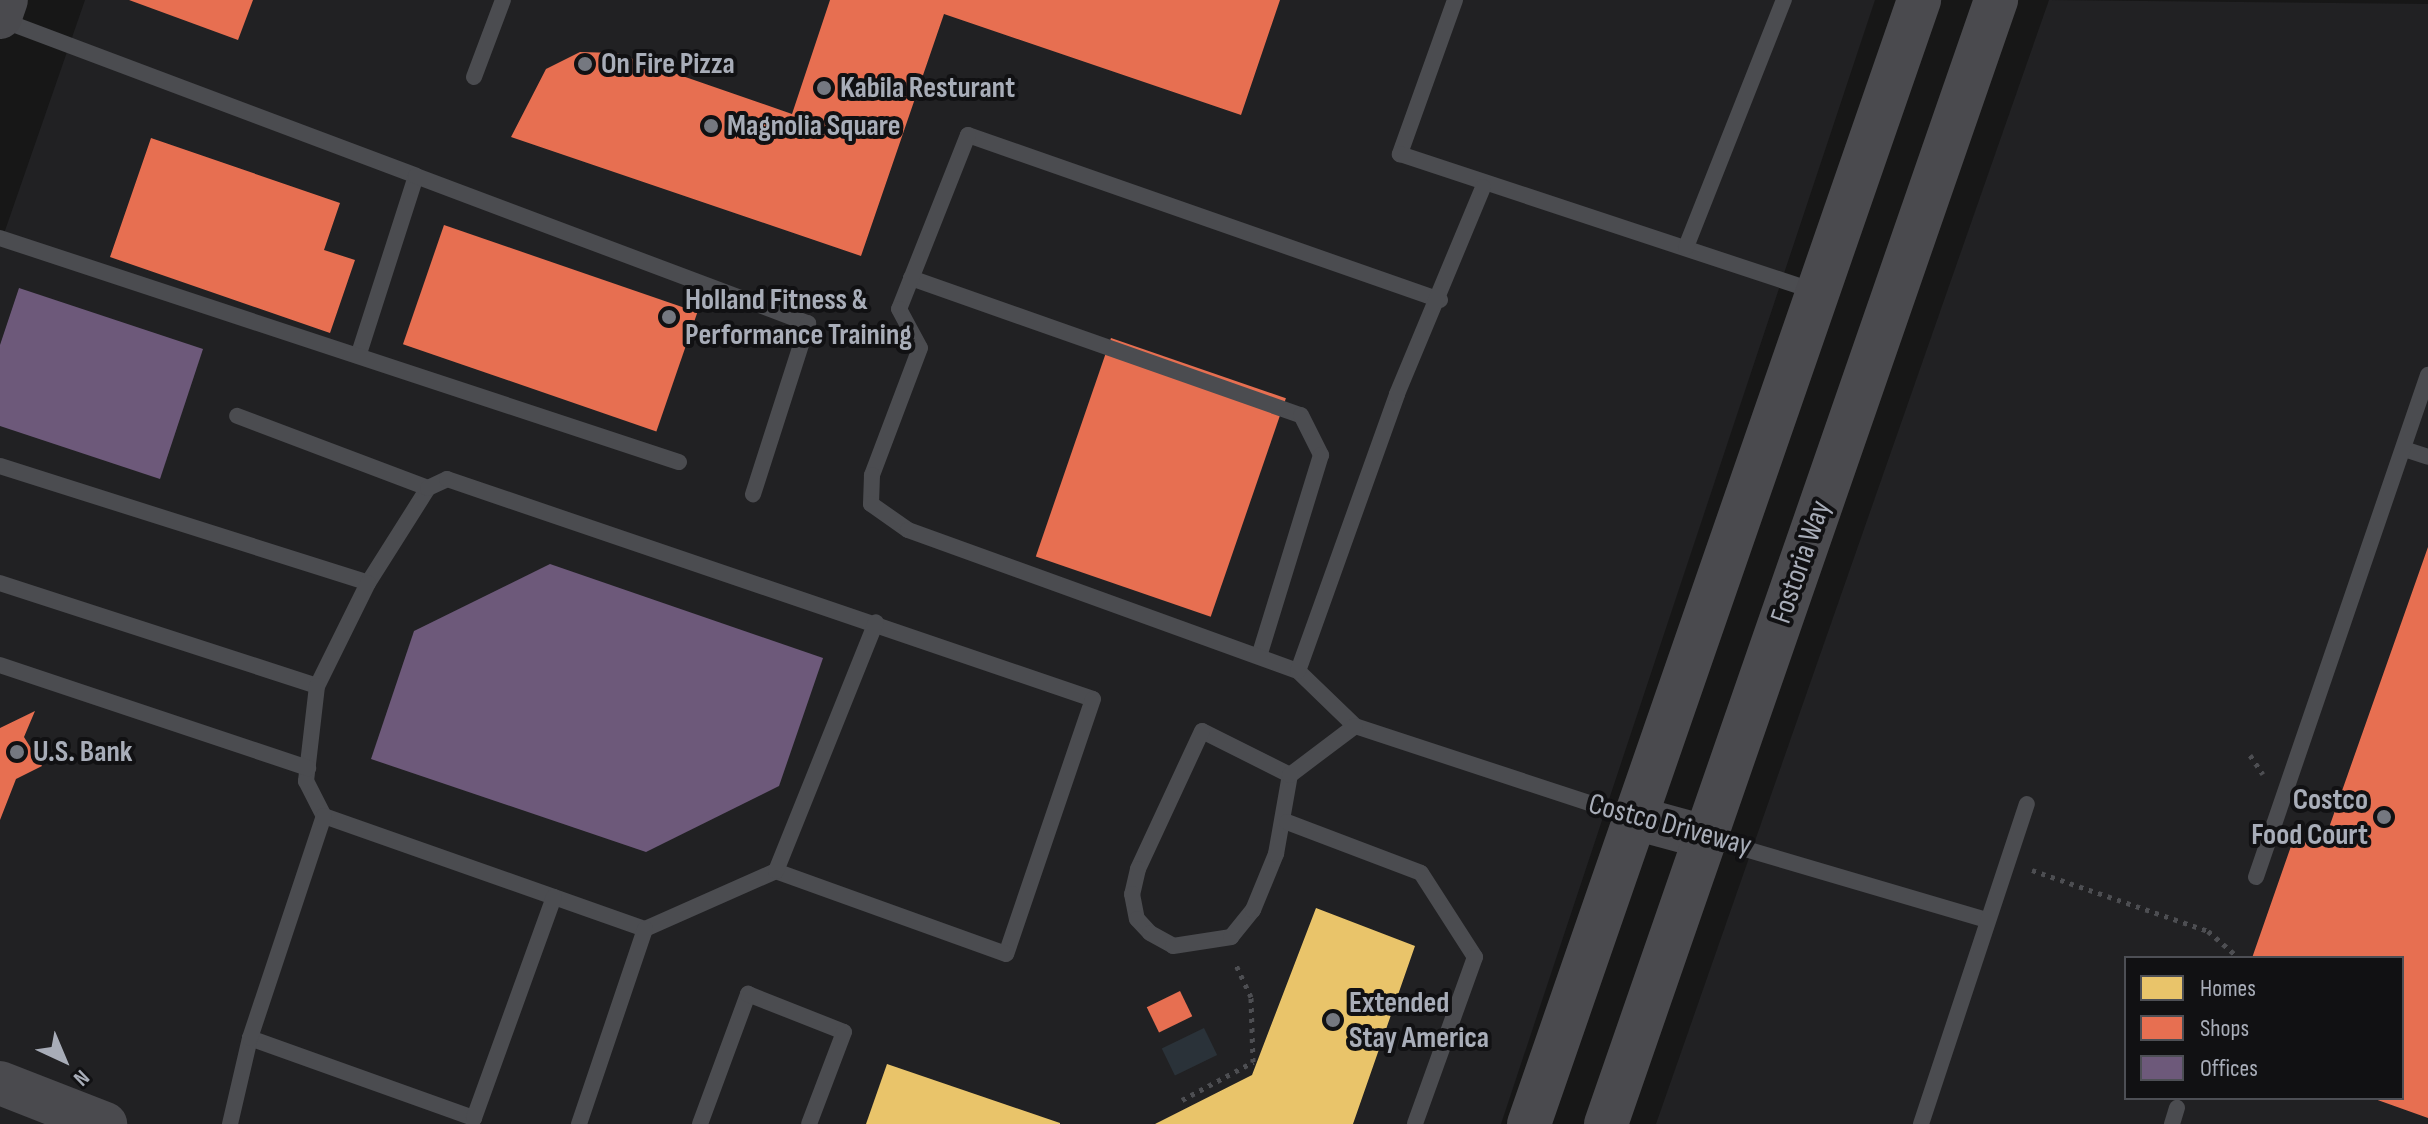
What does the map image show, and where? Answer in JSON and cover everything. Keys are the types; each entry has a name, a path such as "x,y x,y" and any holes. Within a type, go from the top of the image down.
{"street":[{"path":"0,18 6,0"},
{"path":"1529,1124 1919,0"},
{"name":"Fostoria Way","path":"1606,1124 1996,0"},
{"name":"Costco Driveway","path":"1635,818 1705,837"},
{"path":"0,1083 105,1124"}],"lane":[{"path":"474,77 503,0"},
{"path":"1455,0 1400,154 1483,187 1686,247 1818,292"},
{"path":"1686,247 1784,0"},
{"path":"0,18 808,323 753,494"},
{"path":"1290,775 1202,731 1138,869 1132,894 1137,919 1150,933 1173,946 1218,944 1253,910 1287,822 1290,775 1355,726 1298,671 908,530 871,504 872,475 920,348 899,309 968,135 1440,300"},
{"path":"359,354 416,176"},
{"path":"1298,671 1397,394 1440,300 1483,187"},
{"path":"0,238 359,354 488,404 679,462"},
{"path":"911,278 1301,415 1321,455 1259,656"},
{"path":"2256,877 2428,375"},
{"path":"237,416 428,488"},
{"path":"2404,449 2428,457"},
{"path":"0,466 368,583"},
{"path":"230,1124 250,1038 324,816 308,768 317,686 368,583 428,488 447,479 876,622 1093,699 1006,954 776,871 645,929 324,816"},
{"path":"0,583 317,686"},
{"path":"776,871 876,622"},
{"path":"0,665 308,768"},
{"name":"Costco Driveway","path":"1355,726 1635,818"},
{"path":"1921,1124 1986,920 2027,804"},
{"path":"1287,822 1421,873 1475,957 1415,1124"},
{"name":"Costco Driveway","path":"1705,837 1986,920"},
{"path":"250,1038 474,1118 554,897"},
{"path":"579,1124 645,929"},
{"path":"700,1124 748,994 844,1032 809,1124"}],"path":[{"path":"2007,861 2208,931 2237,956"},
{"path":"1182,1100 1253,1062 1251,997 1218,944"}],"shaded area":[{"path":"85,0 1875,0 1501,1124 0,1124 0,245"},
{"path":"2049,0 2428,4 2428,1124 1656,1124"},
{"path":"1204,1028 1217,1055 1175,1076 1162,1049"}],"building: Homes":[{"name":"Extended Stay America","path":"1316,908 1415,946 1353,1124 1155,1124 1252,1075"},
{"path":"887,1064 1060,1123 1060,1124 866,1124"}],"building: Shops":[{"path":"129,0 253,0 238,40"},
{"name":"Magnolia Square","path":"830,0 1280,0 1241,115 944,14 861,256 511,137 546,69 580,52 616,53 792,114"},
{"path":"151,138 340,203 324,250 355,260 330,333 110,257"},
{"path":"444,225 697,312 656,431 403,344"},
{"path":"1111,338 1286,398 1211,617 1036,556"},
{"path":"2428,547 2428,1118 2378,1100 2404,1100 2404,956 2253,956 2297,829 2325,839"},
{"name":"U.S. Bank","path":"35,711 24,737 42,766 16,779 0,820 0,728"},
{"path":"1180,991 1192,1016 1159,1032 1147,1007"}],"building: Offices":[{"path":"19,288 203,349 160,479 0,426 0,345"},
{"path":"550,564 823,658 779,786 646,852 371,759 414,631"}],"place":[{"name":"On Fire Pizza","path":"585,64"},
{"name":"Kabila Resturant","path":"824,88"},
{"name":"Magnolia Square","path":"711,126"},
{"name":"Holland Fitness & Performance Training","path":"669,317"},
{"name":"U.S. Bank","path":"17,752"},
{"name":"Costco Food Court","path":"2384,817"},
{"name":"Extended Stay America","path":"1333,1020"}]}
